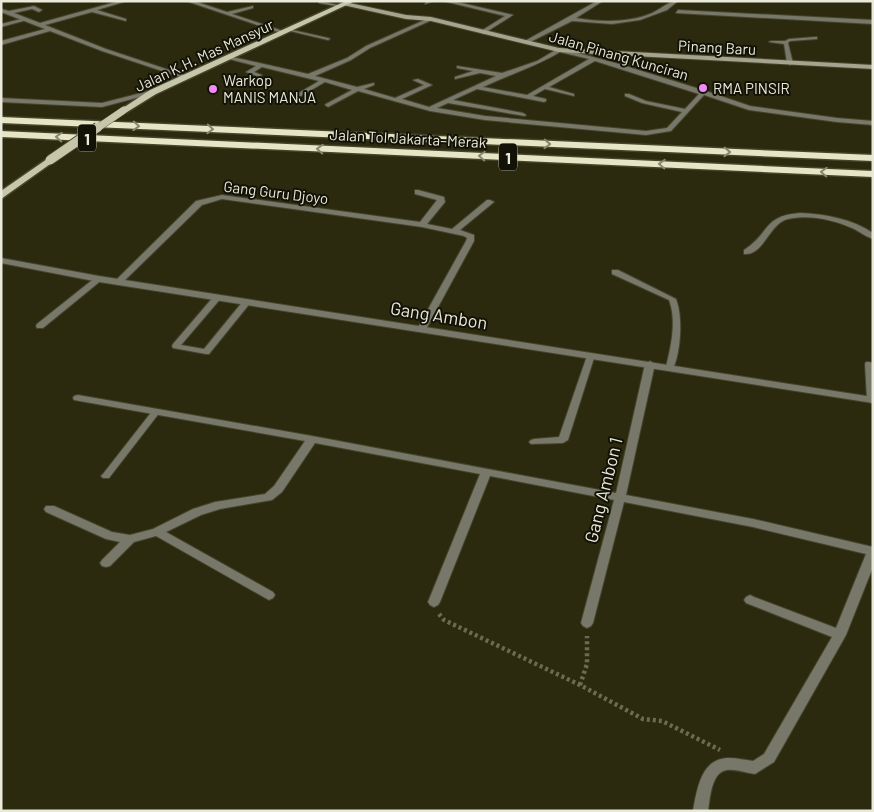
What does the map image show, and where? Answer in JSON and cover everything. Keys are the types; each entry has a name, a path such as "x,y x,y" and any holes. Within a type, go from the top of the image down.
{"highway":[{"name":"Jalan Tol Jakarta–Merak","path":"1,120 873,158"},
{"name":"Jalan Tol Jakarta–Merak","path":"1,134 873,174"}],"main road":[{"name":"Jalan Pinang Kunciran","path":"348,3 413,14 418,17"},
{"name":"Jalan Pinang Kunciran","path":"348,3 406,17 431,19 559,50"},
{"name":"Jalan K.H. Mas Mansyur","path":"1,196 50,160 153,92 348,3"},
{"name":"Pinang Baru","path":"559,50 873,67"}],"street":[{"path":"40,25 126,1"},
{"path":"188,1 225,14 287,31"},
{"path":"445,1 510,13 483,32"},
{"path":"526,42 601,1"},
{"path":"571,19 593,22 646,17 664,11 676,1"},
{"path":"9,13 32,7 39,10"},
{"path":"225,14 250,7"},
{"path":"1,10 121,56 185,77"},
{"path":"94,11 124,20"},
{"path":"678,12 873,22"},
{"path":"309,76 431,19"},
{"path":"1,43 50,29"},
{"path":"430,109 503,75 539,62 559,50"},
{"name":"Jalan Pinang Kunciran","path":"559,50 760,110 873,123"},
{"path":"228,58 309,76 430,109 485,118 646,133 669,130 704,92"},
{"path":"529,96 594,59"},
{"path":"259,75 249,72 262,66"},
{"path":"459,67 503,75"},
{"path":"456,78 480,71"},
{"path":"394,100 429,85 416,80"},
{"path":"299,95 323,81"},
{"path":"328,105 372,84"},
{"path":"475,88 544,100"},
{"path":"542,88 572,95"},
{"path":"1,100 102,105 153,92"},
{"path":"627,95 644,102 685,111"},
{"path":"446,101 523,115"},
{"path":"418,192 441,199 441,202 422,225"},
{"name":"Gang Guru Djoyo","path":"118,282 200,203 222,197 454,231"},
{"path":"454,231 490,202"},
{"path":"747,252 758,245 778,219 793,215 838,221 872,235"},
{"path":"422,329 470,241 471,237 454,231"},
{"name":"Gang Ambon","path":"1,260 99,279 872,400"},
{"name":"Gang Ambon 1","path":"587,623 620,498 650,364"},
{"path":"78,398 312,439 766,525 873,550 840,635 768,758 755,768 726,764 717,767 710,774 700,811"},
{"path":"50,509 110,536 130,539 156,532 197,512 219,505 268,497 278,489 312,439"},
{"path":"434,602 486,472"},
{"path":"156,532 269,595"},
{"path":"106,562 130,539"},
{"path":"750,600 840,635"}],"lane":[{"path":"321,2 348,3"},
{"path":"1,26 25,19"},
{"path":"287,31 328,38"},
{"path":"771,42 786,43 795,38 815,38"},
{"path":"786,43 790,63"},
{"path":"615,272 672,299 677,307 670,367"},
{"path":"40,326 99,279"},
{"path":"218,298 176,346 206,352 247,302"},
{"path":"534,442 563,440 591,355"},
{"path":"869,364 872,400"},
{"path":"106,476 156,412"}],"path":[{"path":"434,602 437,612 444,620 580,685 643,719 662,721 721,751"},
{"path":"580,685 587,664 587,623"}],"place":[{"name":"RMA PINSIR","path":"703,88"},
{"name":"Warkop MANIS MANJA","path":"213,89"}]}
